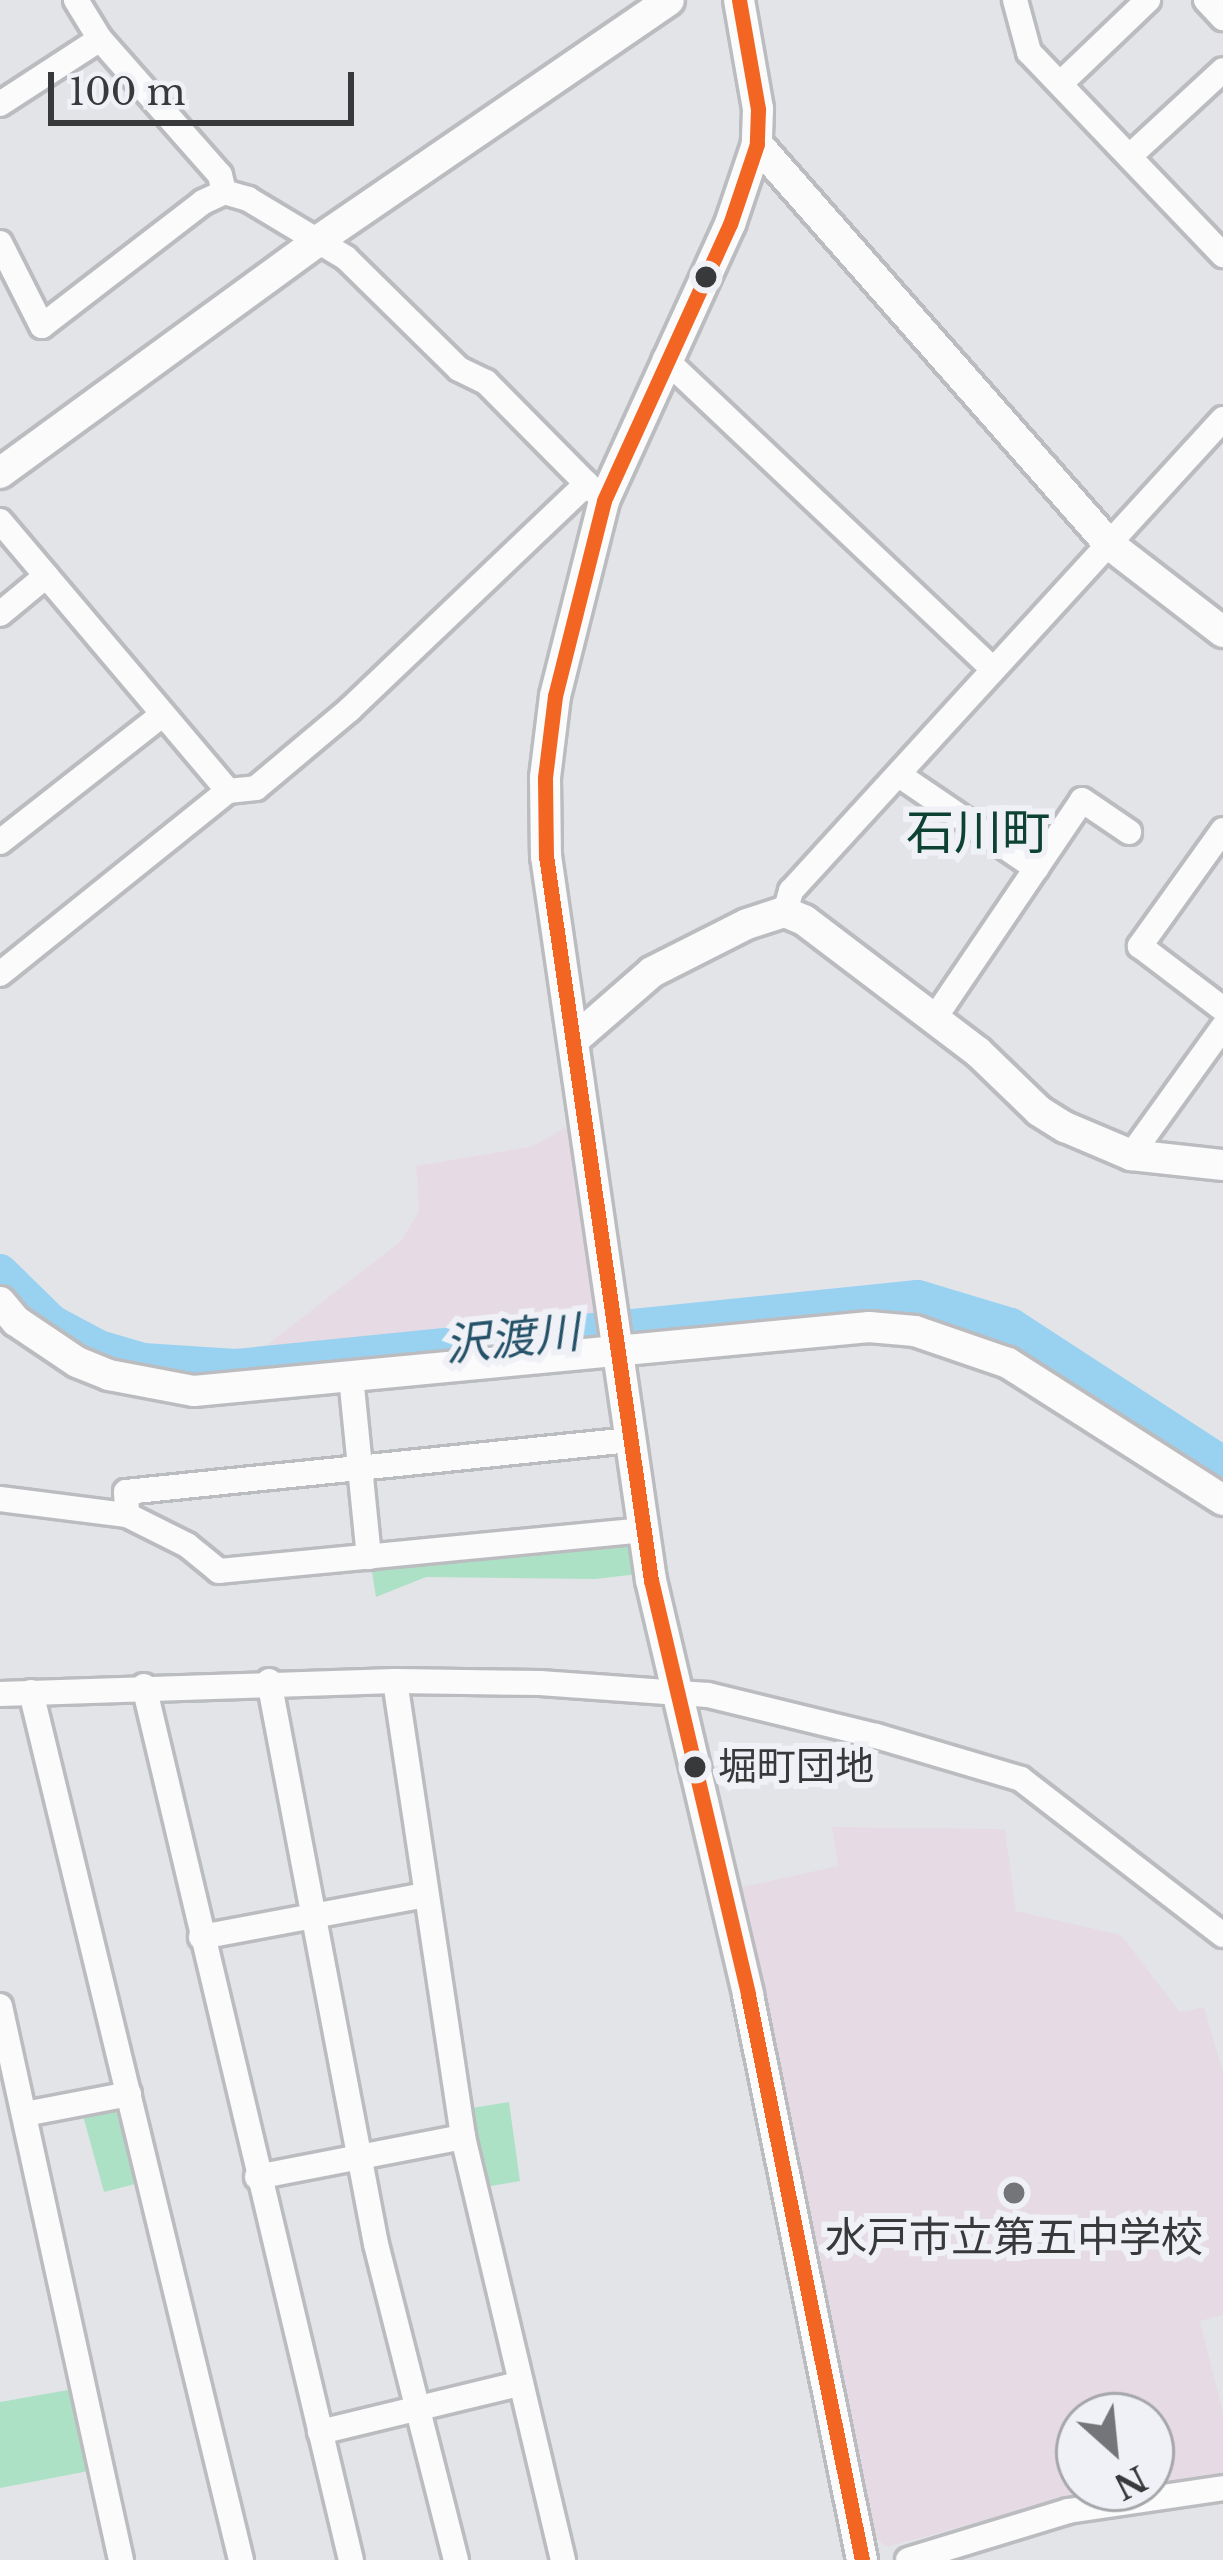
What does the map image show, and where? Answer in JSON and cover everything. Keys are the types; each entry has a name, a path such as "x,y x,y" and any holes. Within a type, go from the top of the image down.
{"street":[{"path":"76,0 100,39 220,175 224,192"},
{"path":"0,473 319,240 668,0"},
{"path":"739,0 753,69 757,144 730,224 596,492 555,696 544,778 546,856 619,1335 643,1530 862,2560"},
{"path":"1015,0 1029,52 1223,255"},
{"path":"1060,83 1148,0"},
{"path":"1206,0 1223,18"},
{"path":"0,104 100,39"},
{"path":"1131,155 1223,70"},
{"path":"757,144 1109,544 1223,632"},
{"path":"224,192 248,199 346,258 459,369 487,382 596,492"},
{"path":"0,243 42,326 224,192"},
{"path":"665,358 993,669"},
{"path":"785,912 791,891 1223,419"},
{"path":"0,974 228,791 256,788 596,492"},
{"path":"0,521 228,791"},
{"path":"0,614 46,576"},
{"path":"0,842 163,714"},
{"path":"899,776 1036,868"},
{"path":"934,1019 1082,800 1129,832"},
{"path":"1223,830 1140,946 1223,1009"},
{"path":"574,1040 652,972 747,924 785,912 804,920 934,1019 1039,1111 1107,1149 1223,1165"},
{"path":"1131,1154 1223,1027"},
{"path":"0,1303 16,1321 77,1362 149,1385 194,1391 351,1377 619,1335 869,1328 915,1331 1008,1363 1223,1500"},
{"path":"351,1377 369,1557"},
{"path":"127,1515 126,1492 630,1440"},
{"path":"0,1499 127,1515 187,1545 219,1571 643,1530"},
{"path":"0,1694 269,1681 394,1681 681,1693 875,1736 1021,1780 1223,1935"},
{"path":"269,1681 360,2157 456,2560"},
{"path":"394,1681 463,2137 563,2560"},
{"path":"144,1686 351,2560"},
{"path":"31,1692 241,2560"},
{"path":"201,1937 426,1895"},
{"path":"0,2006 121,2560"},
{"path":"25,2114 129,2095"},
{"path":"257,2177 463,2137"},
{"path":"320,2432 519,2384"},
{"path":"908,2560 946,2554 1067,2510 1223,2488"}],"shaded area":[{"path":"573,1123 600,1316 259,1351 401,1241 419,1211 416,1166 533,1146"},
{"name":"水戸市立第五中学校","path":"832,1827 1005,1829 1016,1911 1121,1935 1180,2012 1204,2007 1223,2072 1223,2315 1200,2321 1223,2412 1223,2480 1175,2486 1175,2392 1055,2392 1055,2501 887,2547 876,2538 742,1887 838,1866"}],"green space":[{"path":"633,1541 638,1574 595,1579 426,1577 376,1597 371,1566"},
{"path":"509,2102 520,2181 480,2188 466,2109"},
{"path":"115,2105 121,2109 139,2183 104,2192 82,2112"},
{"path":"68,2390 77,2396 94,2470 0,2488 0,2402"}],"waterway":[{"name":"沢渡川","path":"0,1272 52,1323 99,1348 143,1361 236,1367 918,1298 1011,1326 1223,1464"}],"transit line":[{"path":"739,0 758,109 757,144 730,224 604,501 555,696 545,778 546,856 651,1580 748,1995 862,2560"}],"place":[{"name":"堀町団地","path":"695,1767"},
{"name":"水戸市立第五中学校","path":"1014,2193"}],"district":[{"name":"石川町","path":"978,833"}]}
